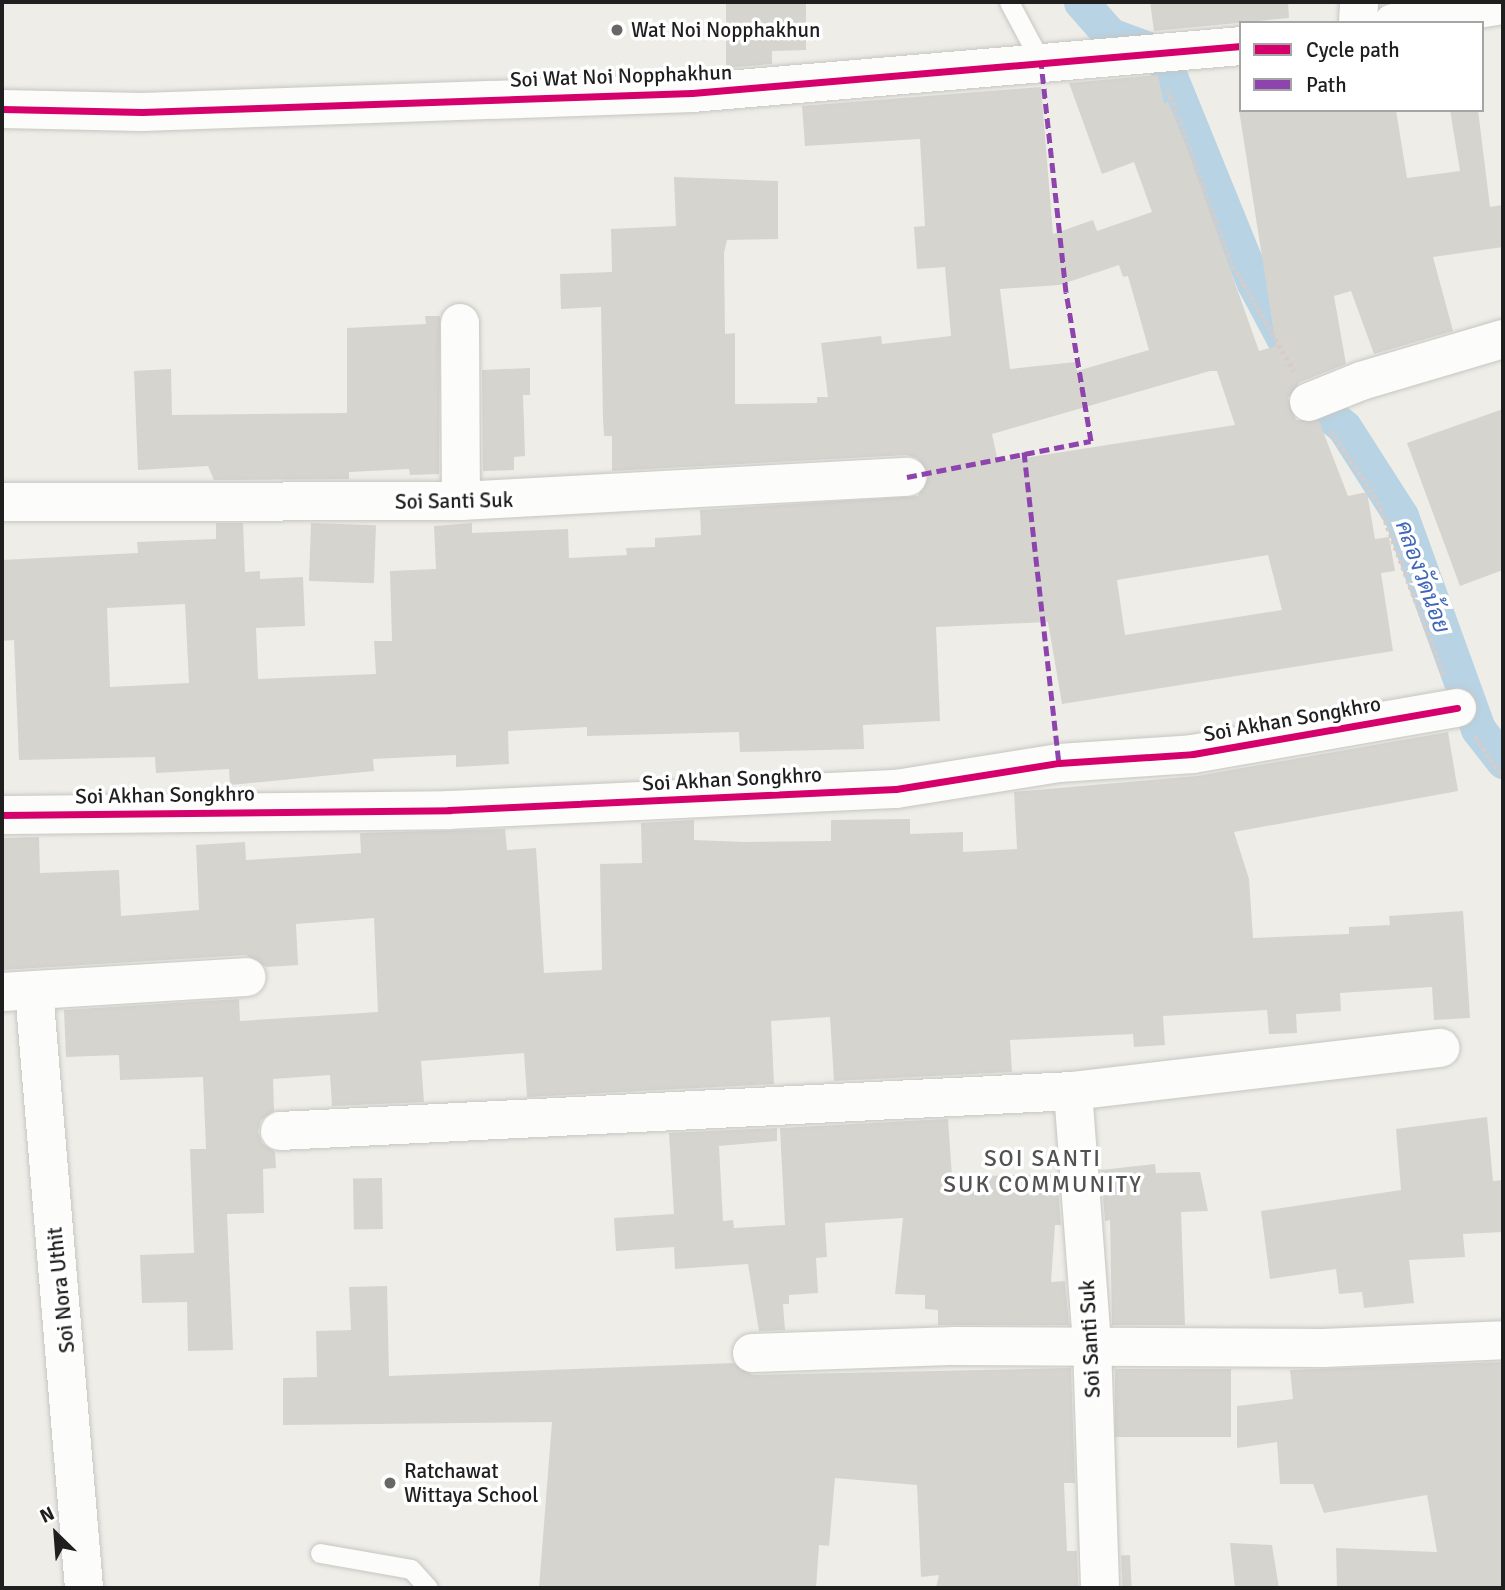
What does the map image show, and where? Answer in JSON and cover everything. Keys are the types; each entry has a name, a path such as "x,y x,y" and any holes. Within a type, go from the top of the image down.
{"street":[{"path":"1358,21 1359,2"},
{"path":"1405,21 1503,5"},
{"name":"Soi Wat Noi Nopphakhun","path":"2,109 142,112 692,93 1239,46"},
{"path":"460,323 461,501"},
{"path":"1309,402 1361,381 1503,339"},
{"name":"Soi Santi Suk","path":"2,502 461,501 776,488 906,477"},
{"name":"Soi Akhan Songkhro","path":"2,815 449,810 896,789 1059,763 1193,754 1457,708"},
{"path":"18,991 247,977"},
{"name":"Soi Nora Uthit","path":"18,991 84,1588"},
{"path":"280,1131 1073,1090 1440,1048"},
{"name":"Soi Santi Suk","path":"1073,1090 1092,1345 1100,1588"},
{"path":"752,1353 1092,1345 1323,1348 1503,1340"}],"lane":[{"path":"1009,2 1041,62"},
{"path":"320,1553 411,1569 428,1588"}],"building":[{"path":"726,2 806,2 806,50 772,51 772,64 726,68"},
{"path":"1150,2 1288,2 1289,18 1154,31"},
{"path":"1158,75 1164,104 1168,102 1187,148 1259,351 1276,346 1239,112 1396,112 1407,178 1460,171 1450,112 1478,112 1490,207 1503,205 1503,247 1433,257 1453,331 1374,354 1351,291 1334,296 1346,364 1300,382 1288,398 1296,420 1319,421 1348,496 1367,492 1375,539 1389,537 1395,571 1381,573 1393,651 1062,704 1048,622 936,627 940,721 863,725 864,749 740,752 739,732 587,736 587,727 508,731 509,764 456,767 456,755 373,759 374,771 230,785 229,769 156,773 155,757 19,760 14,640 2,641 2,560 138,553 137,542 216,539 216,523 243,523 245,572 260,571 260,579 303,577 305,626 256,628 258,679 376,674 374,641 392,641 390,571 436,569 434,526 472,523 472,533 568,529 569,558 627,555 626,548 655,547 655,538 701,535 700,510 918,496 929,475 917,458 906,455 612,471 612,436 604,436 601,307 561,309 560,274 612,272 611,229 676,226 674,177 778,181 778,239 727,240 724,253 725,334 735,333 735,404 817,403 817,397 828,397 821,343 881,336 882,344 951,336 945,267 917,269 914,227 925,226 920,139 805,146 802,106 1041,87 1053,234 1093,220 1097,231 1152,212 1134,162 1102,174 1069,83","holes":["1119,265 1123,277 1128,276 1149,350 1077,371 1076,362 1010,369 1000,289 1059,285","1217,371 1235,425 998,462 992,434","1268,555 1282,610 1125,635 1117,580","185,604 189,683 110,687 107,608"]},
{"path":"425,316 440,316 439,474 410,475 409,469 349,472 349,479 214,480 208,466 138,470 134,371 171,369 172,415 347,413 347,328 426,324"},
{"path":"530,368 530,395 523,395 525,456 514,457 514,470 483,471 482,370"},
{"path":"1503,409 1503,570 1460,586 1407,443"},
{"path":"311,523 376,525 374,583 309,581"},
{"path":"1448,732 1458,791 1234,832 1249,879 1253,938 1349,934 1349,927 1390,925 1389,916 1463,911 1470,1018 1434,1020 1432,987 1340,993 1341,1011 1296,1014 1297,1033 1269,1034 1267,1010 1163,1016 1165,1045 1134,1047 1133,1034 1010,1040 1012,1072 834,1081 830,1017 771,1021 774,1084 527,1097 524,1053 421,1061 424,1102 332,1106 330,1075 273,1079 274,1111 261,1120 258,1131 262,1143 275,1152 276,1168 263,1169 264,1213 227,1214 233,1350 188,1351 187,1302 142,1303 140,1255 194,1253 190,1149 206,1149 203,1077 120,1080 119,1055 66,1057 64,1010 239,999 240,1021 378,1012 374,918 296,924 298,965 266,967 246,955 2,970 2,838 39,837 40,873 119,870 121,916 199,910 196,845 245,842 246,860 361,853 360,833 505,829 507,850 536,848 544,973 602,970 600,864 642,863 641,823 694,820 694,840 831,841 831,820 910,819 910,834 963,832 963,852 1017,849 1014,792 1197,776"},
{"path":"1487,1117 1493,1181 1503,1180 1503,1232 1463,1234 1465,1257 1409,1260 1414,1303 1364,1308 1362,1292 1339,1294 1336,1269 1270,1279 1261,1211 1401,1190 1396,1129"},
{"path":"948,1119 952,1177 1057,1174 1061,1225 1055,1225 1051,1282 1065,1281 1069,1325 938,1325 938,1310 925,1309 925,1295 895,1294 903,1218 825,1223 827,1257 816,1258 818,1293 789,1295 789,1304 783,1304 785,1330 759,1331 748,1264 675,1269 674,1247 616,1251 614,1218 674,1214 669,1133 777,1128 777,1141 719,1146 723,1221 733,1220 734,1228 785,1225 780,1128"},
{"path":"1155,1164 1156,1173 1200,1172 1208,1211 1181,1212 1185,1325 1112,1325 1110,1220 1105,1221 1101,1170"},
{"path":"382,1178 383,1229 354,1229 353,1179"},
{"path":"387,1286 389,1376 733,1363 753,1375 1071,1368 1075,1483 1064,1483 1067,1551 1077,1551 1078,1588 936,1588 939,1575 921,1577 917,1485 835,1478 829,1546 819,1545 816,1588 539,1588 552,1422 283,1425 283,1378 317,1377 316,1331 351,1330 349,1287"},
{"path":"1503,1362 1503,1588 1337,1588 1336,1548 1437,1552 1427,1495 1324,1513 1313,1484 1280,1484 1277,1442 1237,1448 1237,1406 1293,1399 1290,1370"},
{"path":"1115,1369 1231,1369 1231,1437 1115,1437"},
{"path":"1230,1543 1272,1545 1279,1588 1235,1588"},
{"path":"1121,1555 1130,1555 1132,1588 1123,1588"}],"waterway":[{"name":"คลองวัดน้อย","path":"1081,2 1110,35 1156,52"},
{"name":"คลองวัดน้อย","path":"1163,59 1254,283 1294,358"},
{"name":"คลองวัดน้อย","path":"1318,406 1344,427 1401,516 1478,729 1503,761"}],"marked path":[{"path":"907,477 1091,441 1066,292 1041,62"},
{"path":"1024,452 1059,763"}],"cycle path":[{"path":"2,109 142,112 692,93 1239,46"},
{"path":"2,815 449,810 896,789 1059,763 1193,754 1457,708"}],"place":[{"name":"Wat Noi Nopphakhun","path":"617,30"},
{"name":"Ratchawat Wittaya School","path":"390,1483"}],"district":[{"name":"SOI SANTI SUK COMMUNITY","path":"1043,1172"}]}
